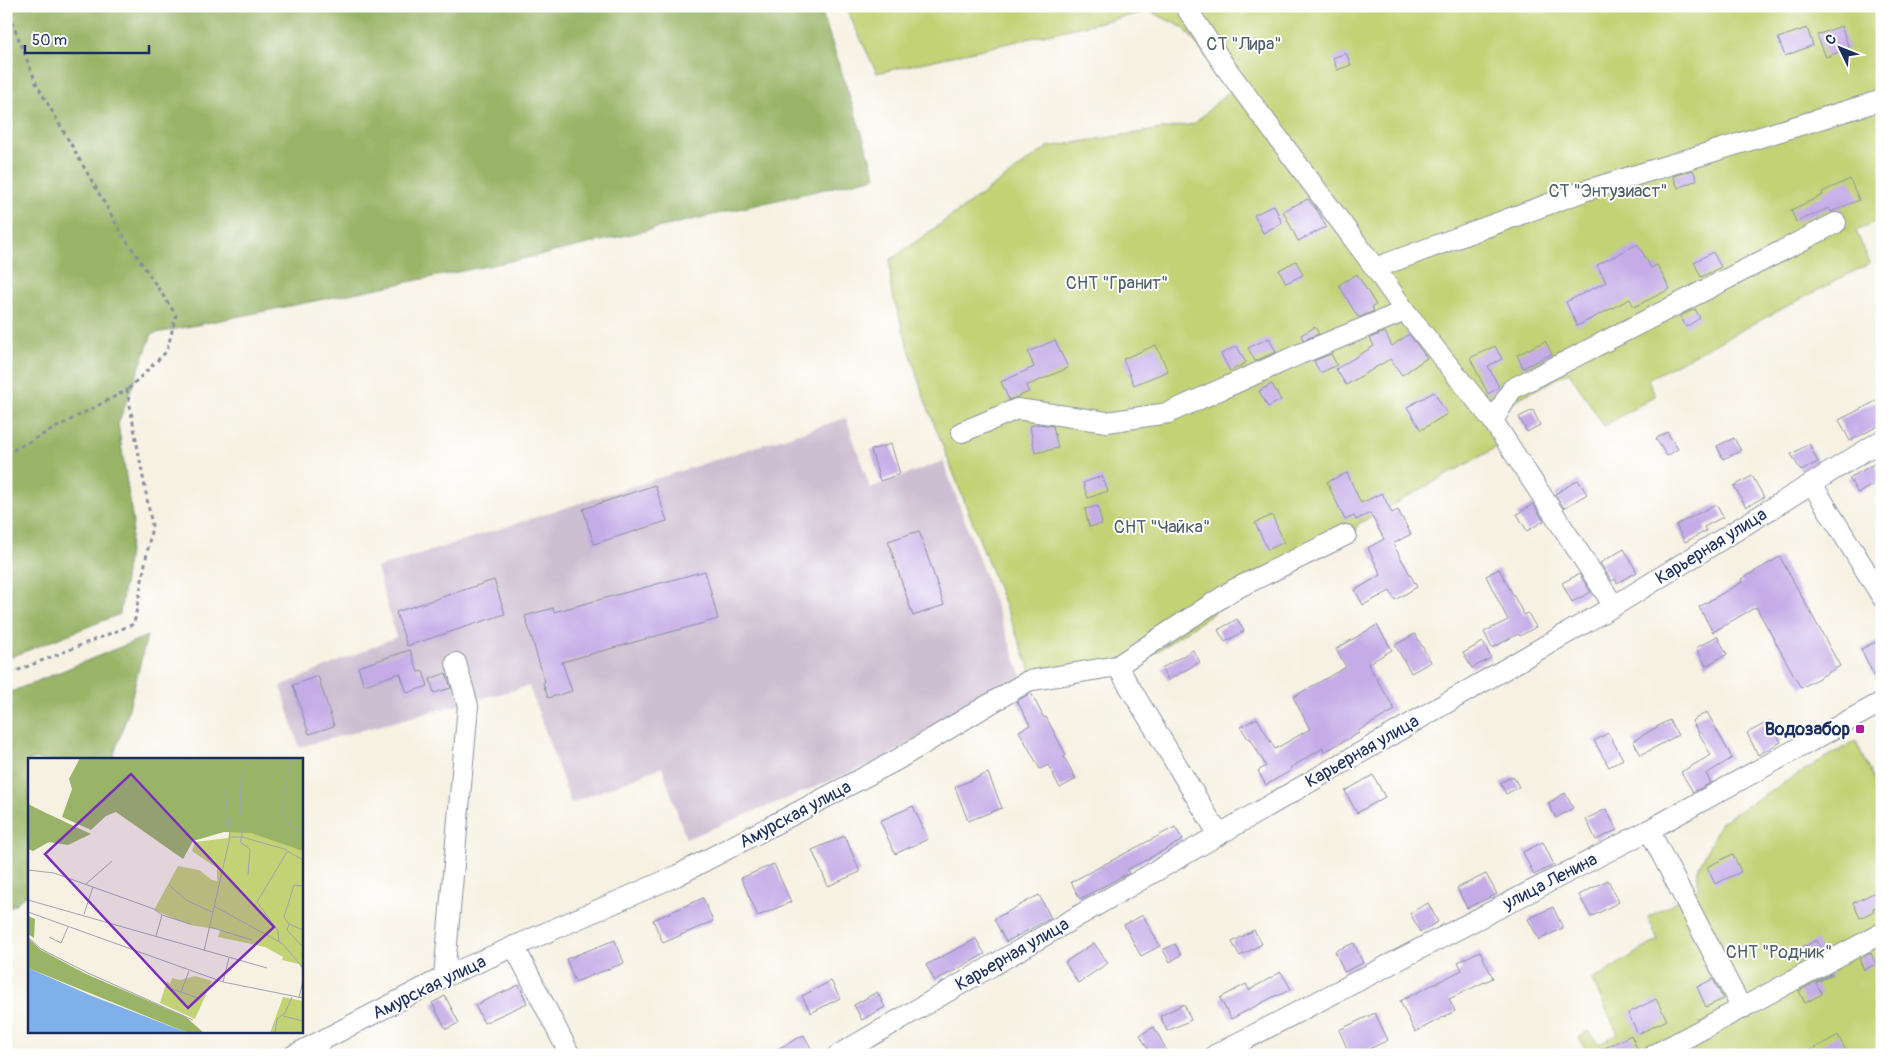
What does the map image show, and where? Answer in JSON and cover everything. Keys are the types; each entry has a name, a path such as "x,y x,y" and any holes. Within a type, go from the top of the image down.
{"street":[{"path":"1185,6 1226,68 1405,311 1493,421 1614,606"},
{"path":"1375,268 1584,191 1882,100"},
{"path":"1493,421 1512,389 1836,223"},
{"path":"962,432 1017,409 1107,422 1168,413 1300,354 1405,311"},
{"name":"Карьерная улица","path":"838,1055 1614,606 1882,440"},
{"path":"1812,484 1882,597"},
{"path":"1219,835 1117,666 1233,590 1346,535"},
{"path":"444,976 468,706 456,663"},
{"name":"Амурская улица","path":"294,1055 444,976 676,876 895,761 1028,681 1117,666"},
{"name":"улица Ленина","path":"1214,1055 1649,830 1882,702"},
{"path":"1649,830 1742,1009"},
{"path":"1654,1055 1882,933"},
{"path":"514,946 570,1055"}],"path":[{"path":"6,6 36,85 122,232 176,315 166,351 128,390 6,454"},
{"path":"6,675 134,624 152,526 128,390"}],"shaded area":[{"path":"846,418 870,488 943,461 1022,677 879,761 686,839 662,767 571,803 529,686 299,747 281,686 396,637 377,568"}],"green space":[{"path":"6,6 820,6 876,177 541,255 152,334 118,424 133,523 120,614 6,659"},
{"path":"845,6 1882,6 1882,218 1856,231 1870,263 1648,379 1655,396 1604,426 1569,372 1517,399 1485,423 1501,445 1358,524 1354,537 1236,597 1133,668 1036,685 923,395 891,290 890,260 1048,147 1194,124 1231,89 1184,28 1149,11 877,73"},
{"path":"147,636 127,716 113,758 28,758 28,894 6,911 6,694"},
{"name":"СНТ \"Родник\"","path":"1856,741 1882,800 1882,1055 1589,1055 1579,1038 1588,1031 1599,1044 1618,1034 1592,980 1658,940 1648,917 1698,889 1698,869 1721,822 1818,762"}],"building":[{"path":"1841,26 1849,48 1826,57 1817,35"},
{"path":"1807,28 1813,45 1785,56 1778,38"},
{"path":"1346,53 1351,65 1337,70 1333,58"},
{"path":"1693,170 1697,180 1678,188 1673,176"},
{"path":"1850,179 1859,200 1831,212 1829,208 1796,222 1791,210 1823,195 1822,192"},
{"path":"1308,199 1319,213 1326,227 1298,241 1283,211"},
{"path":"1274,205 1282,223 1263,233 1254,215"},
{"path":"1638,244 1651,268 1657,265 1670,289 1634,307 1630,299 1577,326 1566,302 1606,282 1597,265"},
{"path":"1713,252 1721,267 1701,277 1694,262"},
{"path":"1296,261 1303,275 1286,283 1279,270"},
{"path":"1357,274 1376,305 1372,307 1374,311 1360,317 1357,316 1339,285"},
{"path":"1695,309 1700,318 1686,327 1680,316"},
{"path":"1315,327 1319,334 1303,340 1301,335"},
{"path":"1385,332 1392,346 1409,334 1427,358 1402,375 1390,359 1346,385 1336,369 1374,346 1370,338"},
{"path":"1269,338 1276,352 1255,361 1248,348"},
{"path":"1055,340 1068,368 1026,386 1029,392 1009,400 1001,382 1034,367 1028,352"},
{"path":"1545,341 1552,354 1523,368 1517,355"},
{"path":"1156,345 1168,371 1134,385 1123,359"},
{"path":"1237,346 1246,363 1230,371 1221,354"},
{"path":"1495,346 1502,359 1488,366 1499,387 1488,394 1470,358"},
{"path":"1331,354 1337,365 1320,373 1314,361"},
{"path":"1272,384 1281,400 1268,407 1259,391"},
{"path":"1434,392 1447,414 1421,430 1407,407"},
{"path":"1882,398 1882,424 1850,441 1839,420"},
{"path":"1533,410 1540,425 1527,432 1519,417"},
{"path":"1038,424 1053,426 1058,448 1035,453 1030,426"},
{"path":"1667,432 1678,449 1667,456 1656,439"},
{"path":"1734,438 1741,451 1723,459 1717,446"},
{"path":"891,444 900,474 880,481 871,450"},
{"path":"1809,444 1818,462 1801,471 1791,454"},
{"path":"1874,464 1882,480 1858,493 1849,478"},
{"path":"1347,473 1361,503 1382,493 1392,513 1398,510 1411,534 1393,544 1417,587 1395,600 1390,591 1363,605 1355,590 1381,575 1368,548 1384,539 1370,513 1356,520 1354,516 1345,520 1327,482"},
{"path":"1102,476 1108,491 1088,498 1083,483"},
{"path":"1752,476 1764,497 1746,507 1734,486"},
{"path":"1578,480 1587,494 1564,508 1555,494"},
{"path":"655,485 667,521 594,544 583,509"},
{"path":"1533,504 1544,521 1527,531 1517,514"},
{"path":"1716,504 1723,517 1704,527 1706,531 1685,542 1676,525"},
{"path":"1098,506 1102,524 1089,527 1085,509"},
{"path":"1272,515 1284,542 1268,550 1255,523"},
{"path":"919,531 944,605 913,616 888,541"},
{"path":"1624,549 1637,572 1617,583 1615,579 1612,581 1600,563"},
{"path":"1780,557 1840,666 1801,688 1756,607 1713,632 1699,607 1742,582 1741,579"},
{"path":"1499,569 1524,615 1528,613 1536,627 1492,648 1484,632 1508,620 1486,576"},
{"path":"705,571 718,619 562,662 572,691 548,698 525,616 553,608 554,612"},
{"path":"1579,574 1591,592 1572,602 1562,583"},
{"path":"494,580 505,614 407,646 396,612"},
{"path":"1237,619 1244,631 1225,642 1218,630"},
{"path":"1377,625 1392,650 1368,664 1395,710 1324,752 1323,748 1290,768 1292,770 1266,785 1258,771 1266,766 1250,738 1248,739 1241,727 1257,718 1275,749 1310,729 1293,697 1346,667 1336,649"},
{"path":"1415,634 1431,662 1411,673 1395,645"},
{"path":"1717,636 1727,654 1706,666 1696,648"},
{"path":"1882,639 1882,690 1881,690 1861,649"},
{"path":"1483,642 1491,658 1472,668 1463,653"},
{"path":"410,650 418,672 423,671 428,686 407,693 400,673 364,685 358,667"},
{"path":"1193,650 1200,662 1168,680 1162,668"},
{"path":"446,673 451,688 434,693 430,679"},
{"path":"318,676 334,726 309,734 293,685"},
{"path":"1031,693 1066,755 1064,757 1076,779 1060,788 1048,765 1040,769 1019,731 1030,725 1017,701"},
{"path":"1707,712 1732,758 1706,774 1711,783 1693,792 1681,772 1711,755 1692,721"},
{"path":"1669,720 1678,735 1641,755 1633,741"},
{"path":"1770,721 1781,742 1758,755 1747,733"},
{"path":"1608,733 1623,759 1609,767 1594,741"},
{"path":"988,773 1002,808 968,821 955,787"},
{"path":"1373,775 1385,797 1357,813 1345,791"},
{"path":"1513,776 1519,787 1506,794 1500,783"},
{"path":"1565,793 1573,808 1556,818 1548,803"},
{"path":"913,806 928,839 895,854 880,821"},
{"path":"1606,809 1617,830 1596,840 1586,819"},
{"path":"1175,827 1183,840 1127,870 1129,873 1080,899 1071,882"},
{"path":"845,836 860,872 828,886 812,850"},
{"path":"1543,842 1554,865 1534,875 1523,852"},
{"path":"1733,854 1741,872 1715,884 1707,867"},
{"path":"774,864 791,902 758,916 741,878"},
{"path":"1486,874 1497,894 1467,908 1457,888"},
{"path":"1608,880 1619,902 1591,917 1579,895"},
{"path":"1882,889 1882,904 1873,908 1874,911 1860,918 1853,903"},
{"path":"1039,895 1051,918 1006,942 994,919"},
{"path":"703,898 713,921 663,943 653,920"},
{"path":"1428,903 1438,922 1420,932 1410,913"},
{"path":"1553,907 1563,928 1539,940 1528,919"},
{"path":"1143,915 1160,946 1141,956 1124,925"},
{"path":"1254,930 1262,944 1240,956 1232,942"},
{"path":"976,939 985,954 935,981 926,965"},
{"path":"615,940 624,963 575,982 566,959"},
{"path":"1817,940 1822,952 1804,961 1798,949"},
{"path":"1094,943 1108,963 1078,983 1065,962"},
{"path":"1354,943 1363,963 1344,972 1335,951"},
{"path":"1175,944 1181,955 1170,962 1163,950"},
{"path":"1480,951 1493,978 1449,999 1455,1011 1415,1032 1400,1001 1462,970 1458,962"},
{"path":"1871,953 1876,964 1864,970 1859,959"},
{"path":"1281,972 1291,989 1231,1019 1220,998 1246,984 1249,990"},
{"path":"1832,973 1816,983 1822,994 1805,1003 1799,991"},
{"path":"1713,979 1723,999 1706,1007 1697,987"},
{"path":"831,981 840,998 811,1013 802,996"},
{"path":"519,985 527,1003 484,1023 475,1005"},
{"path":"877,992 885,1007 862,1020 854,1005"},
{"path":"445,996 459,1023 446,1029 432,1003"},
{"path":"1656,999 1667,1020 1638,1034 1628,1013"},
{"path":"1184,1004 1191,1020 1167,1031 1160,1016"},
{"path":"1375,1013 1388,1040 1357,1055 1350,1055 1339,1030"},
{"path":"1154,1027 1166,1049 1156,1055 1151,1055 1140,1035"},
{"path":"804,1035 812,1050 804,1055 766,1055"},
{"path":"1631,1035 1640,1055 1591,1055"},
{"path":"1838,1035 1848,1055 1801,1055 1824,1043"}],"place":[{"name":"Водозабор","path":"1860,729"}],"park label":[{"name":"СТ \"Лира\"","path":"1244,44"},
{"name":"СТ \"Энтузиаст\"","path":"1608,191"},
{"name":"СНТ \"Гранит\"","path":"1117,283"},
{"name":"СНТ \"Чайка\"","path":"1162,527"}]}
